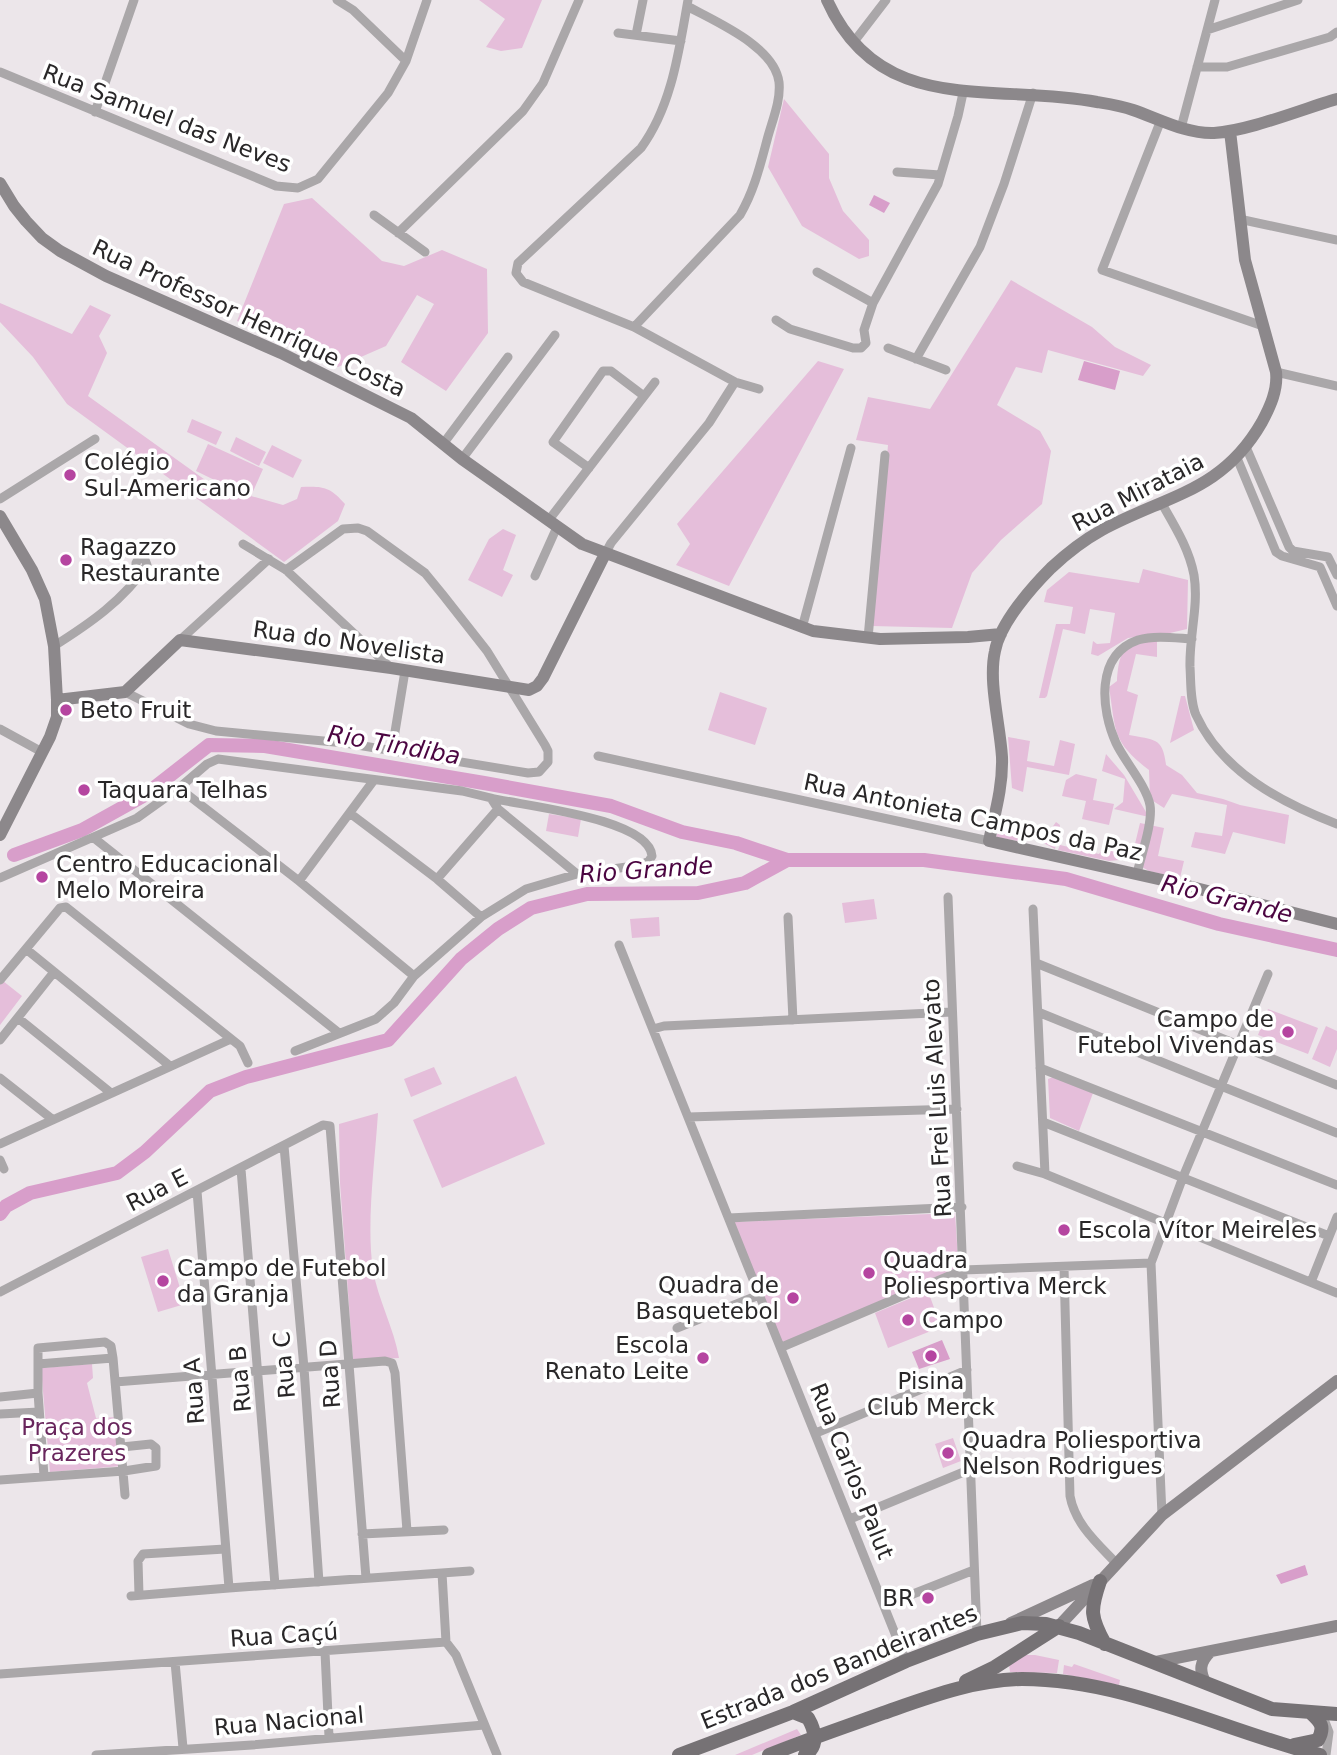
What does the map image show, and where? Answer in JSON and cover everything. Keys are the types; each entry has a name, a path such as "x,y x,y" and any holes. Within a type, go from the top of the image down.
{"main road":[{"path":"1100,1581 1092,1613 1094,1624 1105,1644"},
{"name":"Estrada dos Bandeirantes","path":"679,1755 793,1712 906,1661 977,1634 1006,1625 1035,1623 1059,1626 1272,1709 1337,1714"},
{"path":"769,1755 948,1689 995,1667 1059,1626"},
{"path":"948,1689 1023,1679 1089,1687 1134,1697 1320,1755"},
{"path":"793,1712 808,1718 815,1737 812,1749 805,1755"},
{"path":"1290,1746 1318,1740 1323,1731 1316,1713"}],"street":[{"path":"95,112 134,0"},
{"path":"337,0 353,10 406,61"},
{"name":"Rua Samuel das Neves","path":"0,72 276,186 298,188 317,179 388,93 406,61 427,0"},
{"path":"398,233 523,111 543,83 579,0"},
{"path":"636,35 643,0"},
{"path":"827,0 834,16 853,43 888,70 915,82 963,93 1033,93 1071,97 1130,109 1181,128 1202,132 1230,131 1337,99"},
{"path":"853,43 886,0"},
{"path":"1181,128 1215,0"},
{"path":"1207,30 1298,0"},
{"path":"634,327 740,215 752,194 778,101 776,69 765,55 746,39 688,3 681,41 654,130 641,148 516,268 518,279 634,327 735,382 759,389"},
{"path":"1197,67 1227,67 1330,37 1337,32"},
{"path":"618,33 681,41"},
{"path":"776,320 790,329 853,348 860,348 866,343 864,330 873,303 938,184 963,93"},
{"path":"916,359 980,247 1004,184 1033,93"},
{"path":"1161,120 1102,270 1263,327"},
{"name":"Rua Mirataia","path":"989,841 1002,772 993,665 1001,634 1023,601 1075,547 1101,530 1198,486 1221,472 1246,447 1267,413 1277,382 1276,372 1247,269 1230,131"},
{"path":"897,172 940,175"},
{"name":"Rua Professor Henrique Costa","path":"0,183 14,206 34,229 74,260 285,355 411,418 462,459 582,544 802,628 834,635 868,638 1001,634"},
{"path":"374,215 425,253"},
{"path":"1239,219 1337,240"},
{"path":"817,272 873,303"},
{"path":"462,459 555,335"},
{"path":"888,348 946,370"},
{"path":"443,444 508,357"},
{"path":"589,468 553,442 603,372 611,371 644,396"},
{"path":"1276,372 1337,386"},
{"path":"535,576 552,524 589,468 655,382"},
{"path":"511,687 529,690 537,686 611,543 709,423 735,382"},
{"path":"0,499 95,439"},
{"path":"1246,447 1289,547 1293,551 1328,557 1337,575"},
{"path":"802,628 851,448"},
{"path":"868,638 885,455"},
{"path":"1237,458 1276,552 1323,569 1337,606"},
{"path":"1161,502 1182,539 1192,569 1196,605 1190,664 1196,714 1219,750 1251,780 1285,802 1337,824"},
{"path":"0,516 45,599 54,646 57,700 55,722 0,835"},
{"path":"57,700 125,692 189,724 216,731 392,750 528,773 544,769 549,756 545,745 511,687 487,651 425,573 367,531 358,528 343,529 286,570"},
{"path":"243,544 286,570 391,667"},
{"path":"125,692 269,559"},
{"path":"54,646 106,610 141,573"},
{"path":"1137,874 1150,818 1150,804 1122,756 1107,722 1104,694 1107,676 1116,655 1140,640 1170,637 1192,639"},
{"name":"Rua do Novelista","path":"180,640 391,667 511,687"},
{"path":"392,750 405,671"},
{"path":"0,729 42,752"},
{"name":"Rua Antonieta Campos da Paz","path":"598,757 1137,874 1337,924"},
{"path":"0,878 137,818 179,788 206,764 228,759 462,791 605,820 638,836 652,850 649,861 640,864 577,874 526,890 481,917 414,976 394,1003 376,1019 295,1051"},
{"path":"299,881 374,780"},
{"path":"179,788 299,881 414,976"},
{"path":"491,798 498,809 577,874"},
{"path":"438,879 498,809"},
{"path":"351,814 438,879 481,917"},
{"path":"94,838 339,1033"},
{"name":"Rua Frei Luis Alevato","path":"948,897 977,1634"},
{"path":"0,979 63,906 240,1046 248,1063"},
{"path":"1033,909 1045,1174"},
{"path":"788,917 793,1020"},
{"name":"Rua Carlos Palut","path":"619,945 906,1661"},
{"path":"26,949 170,1066"},
{"path":"1036,963 1337,1085"},
{"path":"0,1040 54,972"},
{"path":"1162,1516 1151,1264 1183,1177 1268,974"},
{"path":"653,1030 664,1026 952,1012"},
{"path":"1038,1012 1337,1133"},
{"path":"18,1018 111,1093"},
{"path":"0,1144 231,1039"},
{"path":"1040,1068 1337,1185"},
{"path":"0,1078 52,1119"},
{"path":"688,1117 957,1109"},
{"path":"1043,1122 1329,1236"},
{"name":"Rua E","path":"0,1292 324,1125 330,1126"},
{"name":"Rua D","path":"330,1126 366,1578"},
{"name":"Rua C","path":"284,1146 304,1368 319,1582"},
{"path":"1017,1166 1045,1174 1337,1293"},
{"name":"Rua B","path":"241,1169 275,1585"},
{"name":"Rua A","path":"197,1192 229,1588"},
{"path":"729,1217 962,1207"},
{"path":"1311,1282 1337,1217"},
{"path":"782,1347 963,1270 1151,1264"},
{"path":"1065,1267 1070,1496 1076,1518 1116,1563"},
{"path":"677,1328 759,1295"},
{"path":"44,1476 38,1351 41,1347 105,1342 111,1346 113,1358 125,1495"},
{"path":"38,1364 113,1358"},
{"path":"116,1382 385,1361 392,1363 407,1531"},
{"path":"816,1433 967,1370"},
{"path":"1059,1626 1162,1516 1337,1381"},
{"path":"0,1397 38,1393"},
{"path":"0,1414 39,1412"},
{"path":"0,1480 154,1468 157,1463 156,1448 151,1444 122,1447"},
{"path":"850,1519 971,1469"},
{"path":"362,1534 444,1530"},
{"path":"225,1549 143,1554 138,1561 135,1596 470,1571"},
{"path":"885,1605 974,1570"},
{"path":"442,1573 446,1642 456,1655 497,1755"},
{"path":"1006,1625 1100,1581"},
{"path":"1156,1662 1337,1626"},
{"name":"Rua Caçú","path":"0,1674 446,1642"},
{"path":"325,1652 329,1737"},
{"path":"1205,1682 1201,1675 1201,1665 1210,1652"},
{"path":"175,1662 183,1748"},
{"path":"1316,1713 1329,1731 1326,1755"},
{"name":"Rua Nacional","path":"96,1755 183,1748 253,1750 329,1737 484,1725"}],"green space":[{"path":"479,0 542,0 522,48 501,51 486,47 505,19"},
{"path":"784,99 829,154 829,178 843,211 869,240 869,256 859,259 802,226 768,167"},
{"path":"312,198 382,261 404,266 442,250 487,269 488,333 446,391 401,362 434,304 417,295 386,346 338,367 237,321 284,204"},
{"path":"1011,280 1092,327 1115,347 1151,365 1143,376 1048,350 1042,373 1016,367 997,405 1040,431 1051,451 1042,504 1001,540 972,573 952,628 872,626 888,445 856,440 868,397 930,409"},
{"path":"0,303 72,334 90,305 111,315 99,336 107,353 88,396 215,487 243,494 196,471 208,444 263,469 251,496 283,505 297,499 301,487 326,489 345,504 338,521 284,562 67,404 33,357 0,322"},
{"path":"818,361 844,369 729,586 676,565 690,544 677,524"},
{"path":"192,419 222,432 216,445 187,432"},
{"path":"236,437 266,452 259,466 230,451"},
{"path":"272,445 302,460 293,478 263,463"},
{"path":"503,529 516,535 503,570 513,575 502,597 468,580 489,539"},
{"path":"1143,569 1188,580 1187,629 1128,638 1098,656 1091,654 1093,641 1097,644 1110,643 1115,613 1090,609 1085,634 1063,629 1047,696 1039,698 1056,624 1070,624 1073,607 1044,602 1047,590 1069,572 1139,583"},
{"path":"1157,639 1157,657 1136,654 1127,691 1138,695 1129,735 1156,741 1165,756 1166,765 1182,775 1197,793 1289,815 1285,844 1233,832 1225,854 1191,847 1195,832 1222,836 1227,805 1172,794 1164,808 1150,799 1149,770 1128,751 1117,734 1109,687 1117,681 1120,660 1126,650"},
{"path":"720,692 767,708 755,745 708,730"},
{"path":"1181,696 1185,696 1194,730 1170,743"},
{"path":"1008,737 1030,741 1027,761 1054,766 1060,740 1075,744 1069,775 1027,767 1023,792 1012,788"},
{"path":"1106,754 1124,775 1149,817 1114,809 1123,802 1125,779 1102,771"},
{"path":"1076,774 1097,779 1093,800 1114,804 1109,825 1082,819 1086,801 1062,796 1066,780"},
{"path":"549,814 581,819 578,837 546,831"},
{"path":"1004,817 1051,829 1056,822 1060,825 1055,849 1026,834 1023,842 996,837"},
{"path":"1140,823 1164,828 1158,856 1184,861 1180,878 1149,871 1128,859 1109,861 1058,850 1060,845 1099,854 1108,842 1134,848"},
{"path":"874,899 877,919 845,923 842,903"},
{"path":"659,917 660,936 632,938 630,919"},
{"path":"3,981 22,996 0,1025 0,984"},
{"name":"Campo de Futebol Vivendas","path":"1268,1009 1318,1028 1308,1054 1258,1035"},
{"path":"1326,1026 1337,1031 1337,1049 1330,1067 1312,1059"},
{"path":"434,1067 442,1084 411,1097 404,1079"},
{"path":"516,1076 545,1144 442,1188 413,1120"},
{"path":"1053,1077 1093,1093 1079,1131 1050,1118 1048,1079"},
{"path":"378,1113 371,1252 375,1281 399,1358 353,1360 340,1183 339,1124"},
{"path":"955,1213 959,1274 782,1346 732,1222"},
{"name":"Campo de Futebol da Granja","path":"168,1249 185,1304 158,1312 141,1257"},
{"name":"Campo","path":"928,1291 941,1327 888,1348 875,1313"},
{"name":"Praça dos Prazeres","path":"92,1364 93,1378 87,1383 96,1418 118,1417 122,1466 50,1472 41,1368"},
{"name":"Quadra Poliesportiva Nelson Rodrigues","path":"953,1438 961,1461 943,1468 935,1444"},
{"path":"1026,1655 1059,1660 1057,1673 1010,1672 1009,1665"},
{"path":"1074,1664 1120,1680 1119,1685 1063,1674 1064,1665 1072,1667"},
{"path":"797,1729 801,1735 752,1755 735,1755"}],"shaded area":[{"path":"874,195 890,203 884,213 869,205"},
{"path":"1084,361 1120,371 1115,390 1078,380"},
{"name":"Pisina Club Merck","path":"942,1340 950,1359 919,1369 912,1352"},
{"path":"1305,1565 1308,1575 1281,1584 1276,1575"}],"waterway":[{"name":"Rio Tindiba","path":"14,855 82,830 145,795 209,745 265,746 611,806 682,832 736,843 787,860"},
{"name":"Rio Grande","path":"0,1214 6,1206 30,1193 117,1173 145,1152 210,1091 246,1077 388,1040 461,959 498,929 531,908 587,894 698,893 745,883 787,860 924,860 1066,879 1219,924 1337,950"}],"place":[{"name":"Colégio Sul-Americano","path":"70,475"},
{"name":"Ragazzo Restaurante","path":"66,560"},
{"name":"Beto Fruit","path":"66,710"},
{"name":"Taquara Telhas","path":"84,790"},
{"name":"Centro Educacional Melo Moreira","path":"42,877"},
{"name":"Campo de Futebol Vivendas","path":"1288,1032"},
{"name":"Escola Vítor Meireles","path":"1064,1230"},
{"name":"Quadra Poliesportiva Merck","path":"869,1273"},
{"name":"Campo de Futebol da Granja","path":"163,1281"},
{"name":"Quadra de Basquetebol","path":"793,1298"},
{"name":"Campo","path":"908,1320"},
{"name":"Pisina Club Merck","path":"931,1356"},
{"name":"Escola Renato Leite","path":"703,1358"},
{"name":"Quadra Poliesportiva Nelson Rodrigues","path":"948,1453"},
{"name":"BR","path":"928,1598"}]}
